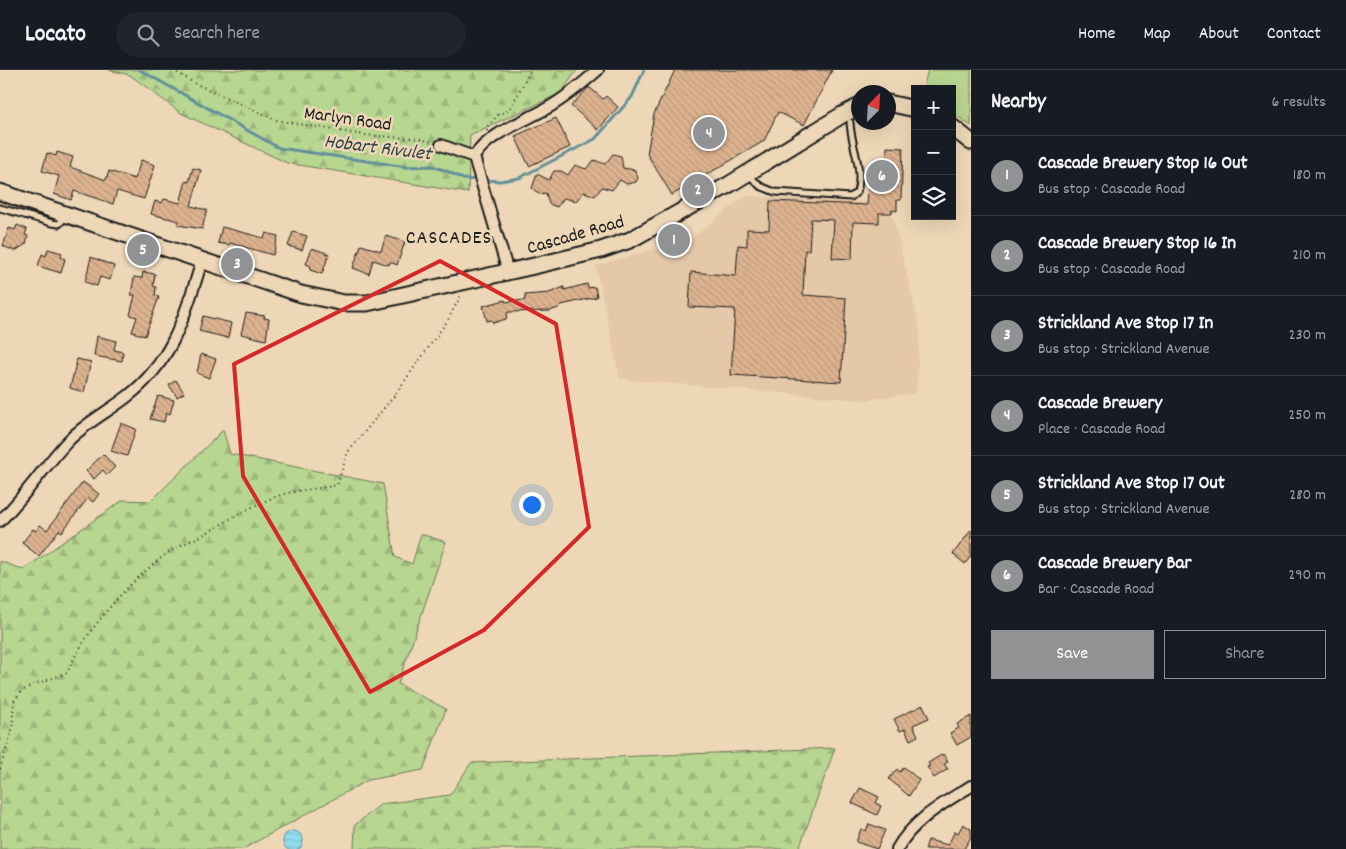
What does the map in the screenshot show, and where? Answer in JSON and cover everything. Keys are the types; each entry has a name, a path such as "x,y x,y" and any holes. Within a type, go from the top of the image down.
{"street":[{"path":"474,157 479,148 564,99 598,70"},
{"path":"896,104 911,107"},
{"name":"Cascade Road","path":"0,192 309,296 344,303 385,300 601,250 630,240 748,174 835,119 851,111"},
{"path":"956,130 971,142"},
{"path":"441,145 474,157 482,178 508,272"},
{"path":"0,521 31,488 66,443 96,417 127,397 160,365 172,346 180,328 202,261"},
{"path":"897,849 914,826 971,786"}],"lane":[{"path":"748,174 760,186 775,192 851,197 857,192 860,176 852,144 850,122"},
{"path":"0,208 52,224 59,224 68,215"}],"path":[{"name":"Marlyn Road","path":"173,70 194,83 276,120 364,136 421,139 441,145"},
{"path":"487,143 487,127 498,115 509,110 531,70"},
{"path":"0,769 12,730 14,701 22,691 32,685 67,673 75,654 87,636 128,590 153,566 174,549 230,517 283,494 337,485 348,452 372,426 410,374 448,320 463,291"}],"highlighted area":[{"path":"440,261 556,324 589,527 484,630 370,692 243,476 234,364"}],"shaded area":[{"path":"745,196 866,202 893,217 920,330 916,393 863,400 620,379 596,266 691,239"}],"green space":[{"path":"109,70 577,70 561,93 470,135 468,193 287,163 181,113 130,75"},
{"path":"928,70 971,70 971,126 956,115 956,85 924,85"},
{"path":"223,430 230,454 383,484 395,557 412,564 421,534 446,542 398,684 446,709 423,770 368,780 243,849 0,849 0,561 23,570 123,500 151,501"},
{"path":"835,748 799,849 354,849 355,825 381,804 450,795 471,763"}],"water":[{"path":"289,832 297,832 302,837 302,845 297,850 289,850 284,845 284,837"}],"building":[{"path":"675,70 832,70 804,125 778,112 764,141 672,195 647,154 654,114"},
{"path":"589,87 603,99 606,96 618,107 598,130 571,106"},
{"path":"556,118 570,147 529,166 515,136"},
{"path":"887,147 903,148 901,200 897,200 897,211 892,210 892,213 879,213 879,223 853,222 852,259 832,258 834,220 811,219 809,250 805,250 803,295 846,298 841,382 731,375 735,309 689,307 691,272 736,276 738,245 747,246 747,229 769,230 770,201 867,205 869,164 886,165"},
{"path":"57,152 73,157 70,167 106,180 109,171 135,179 141,160 155,165 144,199 117,191 113,204 74,191 71,200 54,194 59,176 42,171 47,153 56,156"},
{"path":"613,154 621,156 623,168 635,170 638,178 636,182 627,184 620,180 612,190 602,187 595,196 584,192 576,201 564,198 557,207 549,204 546,193 539,194 532,188 537,174 549,180 554,171 561,171 568,175 575,165 586,169 594,160 605,164"},
{"path":"193,168 201,170 191,206 207,210 202,229 178,225 179,221 151,214 155,201 162,203 164,199 180,203 186,181 189,182"},
{"path":"17,225 27,229 25,235 28,236 26,244 15,251 3,246 9,228 15,230"},
{"path":"222,227 264,238 266,233 278,236 273,255 230,243 229,245 218,243"},
{"path":"293,232 307,236 302,250 288,246"},
{"path":"386,236 405,242 397,265 390,262 389,265 373,260 369,274 353,268 361,245 381,251"},
{"path":"312,248 329,254 322,274 310,270 311,266 306,264"},
{"path":"48,249 62,253 61,257 65,259 61,273 38,266 42,254 46,256"},
{"path":"91,257 114,266 110,280 100,277 97,286 85,282"},
{"path":"143,272 155,274 153,286 156,287 155,296 159,297 145,336 132,332 137,317 130,315 135,295 131,295 134,277 142,278"},
{"path":"587,284 588,288 595,287 597,297 561,305 561,307 550,311 508,312 506,319 493,323 492,320 487,321 483,306 505,300 505,302 525,300 525,295 549,293 564,287 564,290"},
{"path":"246,313 265,316 264,318 269,319 266,340 241,334"},
{"path":"203,316 231,323 228,338 199,331"},
{"path":"97,336 116,341 114,350 123,352 122,361 94,356"},
{"path":"201,354 216,359 209,378 197,373"},
{"path":"77,359 91,362 84,392 70,388"},
{"path":"176,380 184,393 177,397 169,385"},
{"path":"158,396 174,400 170,414 166,413 164,422 150,419"},
{"path":"121,423 136,429 127,456 111,451"},
{"path":"103,454 115,467 107,475 103,470 94,479 86,471"},
{"path":"83,482 99,494 93,502 88,498 62,532 59,530 39,556 22,543 33,529 36,531 40,525 47,530"},
{"path":"971,530 971,556 965,564 953,554"},
{"path":"923,705 929,718 913,725 918,736 910,740 905,729 900,731 894,719"},
{"path":"971,716 971,737 957,745 950,733 959,728 957,724"},
{"path":"943,754 948,762 944,764 948,769 934,778 927,767 930,766 928,763"},
{"path":"904,767 919,780 909,796 889,779 897,769 900,772"},
{"path":"860,788 879,797 876,803 881,806 877,815 852,803"},
{"path":"869,824 885,830 877,849 856,842 861,829 866,831"},
{"path":"963,824 971,829 971,837 964,849 925,849 928,840 948,845 955,831 958,833"}],"waterway":[{"name":"Hobart Rivulet","path":"140,70 279,148 407,167 431,166 463,179 500,181 519,178 595,139 632,97 644,70"}],"place":[{"name":"Cascade Brewery","path":"709,133"},
{"name":"Cascade Brewery Bar","path":"882,176"},
{"name":"Cascade Brewery Stop 16 In","path":"698,190"},
{"name":"Cascade Brewery Stop 16 Out","path":"674,240"},
{"name":"Strickland Ave Stop 17 Out","path":"143,250"},
{"name":"Strickland Ave Stop 17 In","path":"237,264"}],"district":[{"name":"CASCADES","path":"449,236"}]}
